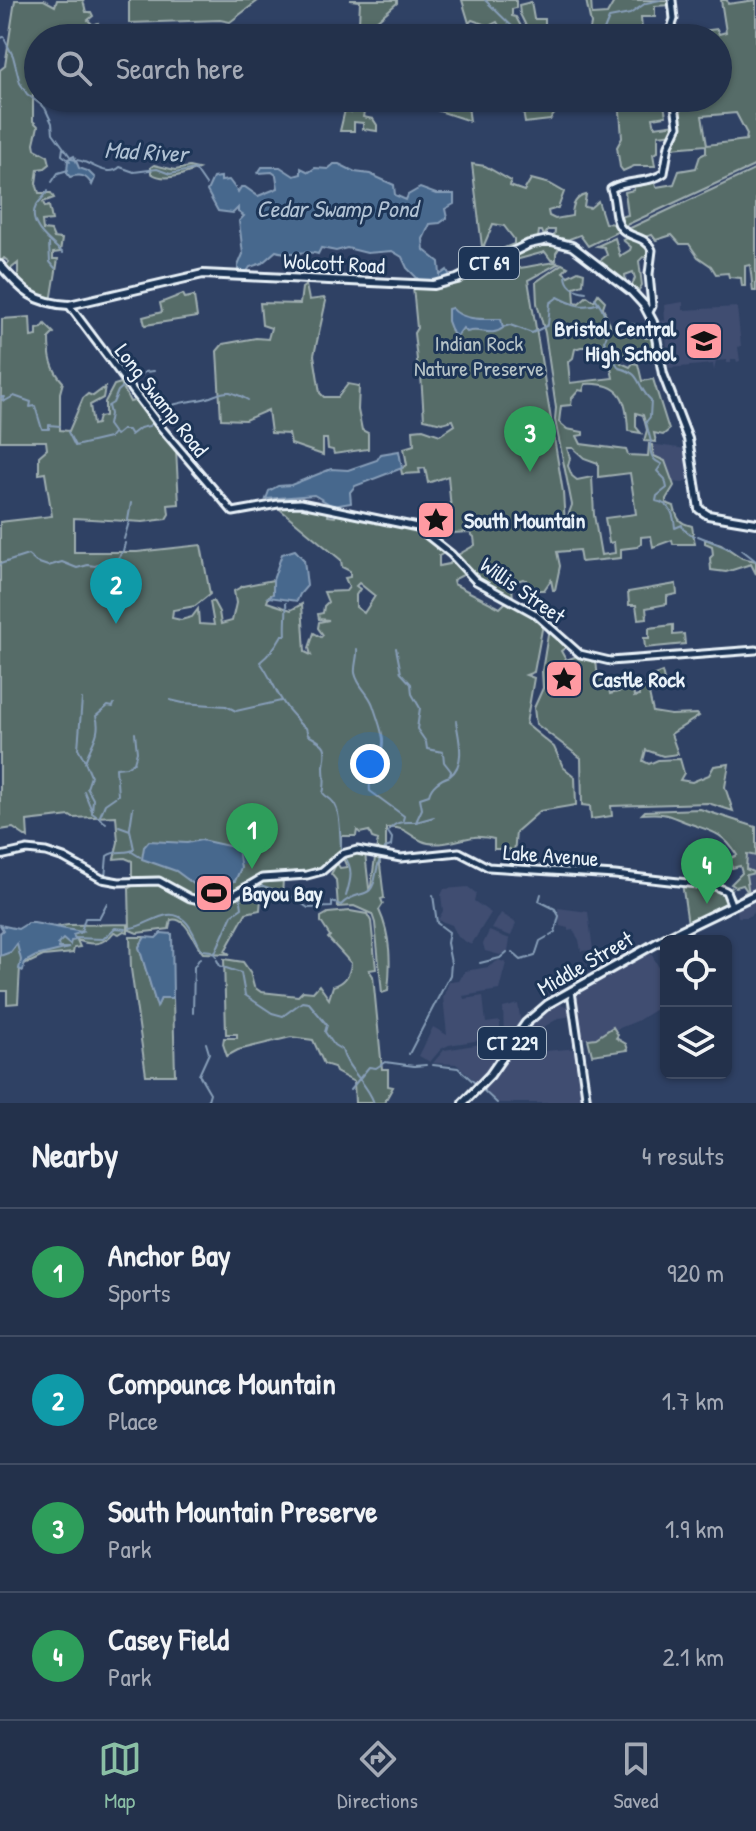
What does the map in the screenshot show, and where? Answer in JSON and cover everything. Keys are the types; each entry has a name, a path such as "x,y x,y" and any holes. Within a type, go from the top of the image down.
{"main road":[{"path":"672,0 672,24"},
{"path":"649,312 652,306 649,274 652,250 646,240 621,228 611,189 621,183 654,178 664,173 669,145 678,126 676,112"},
{"name":"Wolcott Road","path":"0,265 32,297 43,302 69,305 203,274 434,285 453,280 529,244 548,240 575,248 631,291 649,312"},
{"name":"Long Swamp Road","path":"69,305 158,424 233,512"},
{"name":"CT 69","path":"649,312 663,374 688,439 697,506 708,515 756,523"},
{"name":"Willis Street","path":"233,512 295,503 418,527 455,557 476,581 534,613 585,656 613,661 756,650"},
{"name":"Lake Avenue","path":"0,856 27,850 50,853 102,879 159,881 190,898 205,902 228,898 259,879 318,873 342,854 352,851 372,851 399,858 457,852 488,867 715,886 726,891 731,904"},
{"name":"Middle Street","path":"463,1103 490,1075 529,1020 549,1003 669,936 756,894"},
{"path":"571,991 587,1103"}],"shaded area":[{"name":"Bristol Central High School","path":"683,302 683,310 737,307 740,361 716,361 714,371 713,364 669,368 668,361 662,361 668,358 666,336 659,337 655,322 665,320 664,305"},
{"path":"649,444 687,449 691,478 683,483 671,482 633,454 648,455"},
{"path":"745,852 756,855 756,911 748,917 738,917 736,904 748,898"},
{"path":"468,887 476,893 474,901 491,913 471,945 458,937 452,925 438,920 443,911 441,895 444,889"},
{"path":"558,908 588,912 593,950 581,951 573,930 568,931 568,928 560,926"},
{"path":"501,913 516,923 511,936 492,929"},
{"path":"489,931 510,939 508,951 500,955 485,951 483,944"},
{"path":"649,950 660,969 660,1007 637,1021 615,1030 613,1027 596,1038 579,1040 573,992"},
{"path":"499,960 506,963 499,990 463,996 464,999 483,996 486,1023 500,1021 500,1037 449,1045 430,1062 419,1056 433,1027 447,1035 443,997 449,982 459,981 465,971 488,967"},
{"path":"560,998 562,1006 572,1005 574,1016 559,1018 544,1027 545,1051 578,1048 581,1067 576,1068 578,1081 583,1081 586,1103 499,1103 481,1088 527,1023"},
{"path":"518,1004 521,1023 512,1038 504,1036 503,1008"},
{"path":"506,1040 510,1043 479,1085 456,1064 433,1063 444,1050"}],"green space":[{"path":"15,0 44,0 55,6 57,0 83,0 86,12 91,12 93,16 88,20 92,24 24,24 24,112 33,112 33,121 38,126 35,149 48,156 50,164 38,169 36,183 39,193 51,193 54,198 43,202 45,207 49,206 52,220 42,221 43,230 51,231 54,238 62,239 60,252 53,253 53,259 58,259 51,302 40,299 14,279 18,274 18,263 8,271 4,268 9,262 4,258 0,262 0,70 5,66"},
{"path":"129,0 259,0 230,22 129,23"},
{"path":"350,0 397,0 397,3 373,24 356,24 359,23 360,1"},
{"path":"462,0 516,0 512,16 520,24 483,24 472,20 469,23"},
{"path":"586,0 591,0 592,15 607,14 615,0 671,0 671,5 655,6 655,17 641,17 642,24 591,24"},
{"path":"721,0 727,0 728,4 756,0 756,165 622,227 619,217 628,215 625,192 634,190 633,182 654,180 656,187 674,184 679,171 696,168 700,156 706,153 706,145 670,148 679,130 678,112 732,112 732,24 725,24","holes":["736,113 747,134 746,140 707,145 702,116"]},
{"path":"531,2 534,19 545,19 545,24 525,24 519,5"},
{"path":"345,112 364,112 363,117 373,119 377,131 363,129 363,123 354,122 354,131 340,131"},
{"path":"442,112 469,112 470,121"},
{"path":"523,112 556,112 550,120 525,123"},
{"path":"620,112 665,112 666,116 653,118 655,127 677,124 675,133 658,135 658,152 653,154 655,166 634,166 623,171 617,147 622,138"},
{"path":"472,164 485,166 511,181 510,186 524,191 531,179 564,192 558,208 548,211 549,216 555,219 572,216 575,202 586,195 584,207 590,208 598,201 605,223 617,224 621,230 588,246 580,235 564,241 554,239 555,230 548,230 544,236 539,231 538,238 491,260 504,248 514,244 514,239 504,226 493,224 484,245 488,259 484,263"},
{"path":"154,165 175,170 198,169 174,177 162,177 151,173"},
{"path":"756,169 756,291 753,291 750,265 745,266 745,286 742,286 741,278 729,277 728,273 716,274 689,244 680,244 672,235 656,240 652,235 644,237 626,230"},
{"path":"631,237 642,240 650,248 651,259 643,257 639,261 642,285 637,293 631,288 635,278 633,272 625,275 626,284 597,263 607,255 604,247 597,246 615,238 620,256 630,250 631,247 623,240"},
{"path":"540,242 562,244 556,253 556,260 551,260 545,252 508,262 508,268 495,262"},
{"name":"Indian Rock Nature Preserve","path":"559,263 528,280 563,492 565,524 572,505 555,420 556,408 536,282 562,264 568,267 563,272 568,276 578,271 584,273 583,284 574,287 575,302 579,303 587,296 594,301 598,294 605,301 603,307 614,328 629,329 632,324 638,326 639,334 646,338 655,337 657,351 628,357 616,350 614,355 630,367 633,363 638,364 642,381 653,379 669,430 663,435 654,433 656,442 644,441 647,430 643,415 636,413 636,427 641,433 628,431 626,409 620,394 597,384 585,384 583,391 579,390 572,398 571,405 561,406 559,422 567,429 583,432 583,435 577,436 581,444 626,450 628,455 648,456 649,444 652,445 654,456 665,461 674,486 666,503 674,506 681,522 692,526 695,544 673,544 672,540 653,547 651,536 641,537 641,544 637,547 621,549 621,558 581,562 579,550 557,552 560,566 555,590 551,580 544,590 528,590 523,579 512,583 513,601 475,580 456,556 475,545 474,537 469,532 437,534 446,511 451,510 448,476 428,483 425,468 419,469 420,473 402,474 401,469 407,465 404,448 414,445 413,430 423,429 440,435 455,425 453,420 442,423 424,419 414,333 417,328 413,287 442,286 476,272 483,277 498,272 497,267 517,268","holes":["603,347 613,378 570,383 568,362 573,358 575,349","567,448 573,448 584,458 598,463 598,477 630,473 636,514 605,518 609,543 614,542 615,553 601,555 592,477 577,480 572,476"]},
{"path":"306,285 309,300 324,298 326,301 314,355 320,393 324,397 338,397 348,384 359,386 358,410 362,430 368,433 368,449 334,454 333,450 328,449 327,439 323,439 323,455 291,444 289,434 271,433 268,410 245,420 221,419 217,351 223,344 268,339 271,328 262,325 260,303 300,304 302,288"},
{"path":"183,294 185,298 194,296 197,317 145,325 143,317 162,312 160,303"},
{"path":"30,317 31,337 37,336 37,329 45,324 54,333 49,338 50,356 63,382 60,430 69,431 83,398 88,394 93,396 105,387 103,398 90,405 93,425 97,424 99,417 105,416 105,402 114,385 121,383 130,402 137,400 176,449 179,504 168,505 166,519 143,522 74,518 74,552 137,552 201,545 210,594 195,606 173,610 172,618 181,620 192,617 198,609 199,624 214,625 210,602 213,601 221,624 232,621 236,603 234,591 273,580 273,594 267,602 291,610 302,604 305,652 311,655 309,648 314,633 323,635 318,628 319,622 329,620 319,619 318,614 323,613 328,602 324,592 346,591 349,587 345,578 350,577 350,571 276,506 302,505 329,511 328,516 335,517 337,513 417,529 425,539 446,552 439,556 439,566 455,559 467,573 453,580 454,584 500,608 508,600 543,624 534,672 526,675 534,678 526,724 554,747 563,767 575,777 576,805 540,811 516,832 513,865 509,864 510,849 494,849 494,839 476,837 434,844 403,830 386,828 386,853 376,850 378,840 372,838 369,831 360,833 357,830 356,836 341,836 338,858 325,868 310,873 263,877 217,900 196,898 159,879 132,881 132,861 114,859 118,842 116,816 70,816 27,821 28,838 13,828 0,830 0,522 52,516 45,473 39,474 39,456 47,449 46,441 0,441 2,319","holes":["359,583 375,596 364,613 356,607 356,595 360,589 356,586"]},
{"path":"705,539 721,544 742,558 756,561 756,574 751,564 726,572 711,570 712,546 705,543"},
{"path":"676,584 677,594 667,596 667,604 646,608 647,618 638,619 636,605 629,605 628,592"},
{"path":"673,625 673,635 684,634 685,644 645,648 644,638 649,638 649,628"},
{"path":"549,628 569,645 561,651 566,660 580,655 596,660 598,679 607,679 610,694 622,691 621,683 632,681 634,697 639,696 638,689 647,686 647,678 662,672 664,680 655,685 649,694 653,712 699,716 671,734 678,754 663,756 646,750 643,761 649,764 658,760 680,759 684,773 680,780 692,782 709,775 714,766 729,764 725,787 733,811 708,803 611,806 612,816 591,819 590,806 582,805 581,758 536,724 534,708 543,688 542,671"},
{"path":"700,809 756,827 756,856 747,854 746,869 755,873 746,875 749,894 733,901 728,891 732,887 730,891 735,899 747,891 743,885 736,887 731,884 742,873 740,866 732,868 729,859 737,855 722,838 668,815 642,814 645,811"},
{"path":"365,853 369,888 375,858 379,856 384,898 379,910 386,930 390,960 388,991 382,993 372,914 354,906 338,907 336,880 331,874 337,863 340,868 347,867 342,856"},
{"path":"283,878 282,899 261,899 260,910 246,913 225,951 230,954 203,953 186,926 177,920 171,920 169,929 137,933 130,930 129,888 138,883 156,884 191,901 211,905 227,901 255,882"},
{"path":"682,883 719,888 729,898 728,904 688,924"},
{"path":"350,911 367,914 371,921 376,969 369,970 373,976 382,1069 388,1069 388,1086 393,1087 384,1103 355,1103 354,1082 336,1072 334,1067 324,1064 313,1040 291,1037 238,1050 227,1056 223,1044 224,1038 237,1038 237,1034 226,1034 224,959 243,962 254,987 261,992 298,996 303,991 313,992 319,985 329,999 333,986 344,981 348,975 351,963 328,938 330,936 321,917 328,913"},
{"path":"128,924 128,932 114,932 97,943 77,940 80,947 74,948 73,953 43,956 20,967 18,1003 7,1004 7,991 0,991 0,933 5,935 68,925"},
{"path":"130,937 145,937 139,947 157,1006 161,998 173,998 175,1075 146,1075 131,969"},
{"path":"613,1027 618,1035 616,1038 626,1044 628,1050 592,1055 588,1039 596,1038"}],"water":[{"path":"74,156 79,168 95,178 92,185 85,177 70,177 67,173 68,159"},
{"name":"Cedar Swamp Pond","path":"334,164 370,174 394,185 395,195 406,200 408,195 420,188 436,194 454,194 454,204 445,209 447,218 430,224 423,239 424,250 439,262 440,275 447,270 451,278 422,283 407,268 402,257 392,251 367,253 347,248 336,251 321,248 318,254 276,251 262,263 250,267 246,273 238,273 243,254 239,221 244,216 238,208 233,213 218,211 207,191 213,178 229,180 238,192 245,187 258,196 278,188 276,175 272,172 258,173 262,167 280,167 294,176 301,174 301,168 309,172 315,168 328,169"},
{"path":"452,308 468,317 501,319 503,328 490,332 467,332 463,328 457,336 453,334 448,321 448,309"},
{"path":"399,451 402,468 355,486 350,492 351,503 333,506 314,495 266,499 269,491 278,486 291,485 331,469 348,470 377,460 381,454"},
{"path":"295,550 304,560 307,586 297,601 268,597 273,594 273,580 282,554"},
{"path":"201,840 238,848 241,868 235,881 195,885 176,871 142,859 144,847 149,841 187,843"},
{"path":"28,923 82,932 73,935 76,940 71,941 70,945 63,939 58,944 59,948 69,948 25,962 23,971 19,969 21,960 17,944 11,952 0,956 0,933 3,930 0,925 18,929"},
{"path":"161,933 172,934 173,998 161,998 157,1007 139,947 145,937 156,938"}],"waterway":[{"path":"485,0 510,24"},
{"path":"607,24 609,18 630,14 646,3 660,0"},
{"name":"Mad River","path":"0,38 4,37"},
{"name":"Mad River","path":"5,40 24,89"},
{"name":"Mad River","path":"47,112 53,133 72,159 107,171 120,167 134,172 157,169 170,174 195,169 206,185"},
{"path":"63,148 62,155 70,161"},
{"path":"52,182 58,173 68,170"},
{"path":"48,191 36,206 34,220 42,233 63,253"},
{"path":"49,244 50,262 55,268"},
{"path":"566,275 572,287 586,292"},
{"path":"503,327 510,325 532,333 548,325 550,303 558,297 578,305 599,303"},
{"path":"595,298 606,319 604,341 608,350"},
{"path":"610,353 619,368 636,377 651,400 650,417 646,422 651,442"},
{"path":"130,382 145,372 154,371"},
{"path":"113,432 108,425 108,406 125,385"},
{"path":"156,418 172,405 224,392 248,400"},
{"path":"0,397 5,397 2,400 5,401 14,396 31,402 30,407 35,406 42,429 49,429 49,425 60,426"},
{"path":"68,432 75,446 109,438 122,430 128,430 131,435 153,422"},
{"path":"650,444 653,457 662,464 657,471 665,479 667,488 657,496 656,501 671,511 675,528 682,525 694,536"},
{"path":"128,520 131,503"},
{"path":"124,539 129,522"},
{"path":"698,536 730,549"},
{"path":"0,564 28,555 48,566 62,562 77,568 95,566 118,558 125,543"},
{"path":"742,550 756,561"},
{"path":"286,603 286,635 282,635 260,662 288,709 306,728 308,735 324,747 323,793 333,802 338,813 342,853"},
{"path":"384,852 391,846 392,838 388,832 391,828 400,822 416,822 422,809 420,798 429,795 436,783 450,776 451,771 444,762 443,752 427,749 417,729 420,708 412,694 411,684 401,673 396,648"},
{"path":"357,649 355,673 373,705 383,741 371,776 370,791 404,816 403,820"},
{"path":"82,699 78,748 84,759"},
{"path":"170,700 226,706 236,711 281,701"},
{"path":"106,823 92,813 93,799 87,788 91,776 85,762 96,734 96,716 114,704"},
{"path":"450,776 460,757 456,721"},
{"path":"100,816 105,804 118,795 116,768 134,762 137,752 135,733"},
{"path":"84,791 92,811"},
{"path":"130,828 133,808"},
{"path":"416,822 434,817"},
{"path":"105,878 107,856 134,849 130,830 119,826"},
{"path":"243,847 246,859 243,863 241,850 243,847"},
{"path":"132,852 140,857"},
{"path":"343,855 350,870 346,896"},
{"path":"285,892 308,908 332,907 332,902 341,905 349,898 370,890 382,857"},
{"path":"215,953 232,915 242,908 240,895 250,894 253,889 263,886 275,890 273,894 281,892"},
{"path":"541,894 539,901 555,909 559,916 555,932 550,935"},
{"path":"409,1054 450,975 449,932 437,923 433,895"},
{"path":"81,932 85,918 99,918 107,903"},
{"path":"130,928 165,915 178,916 190,927 202,950 212,951 217,957"},
{"path":"74,938 103,939 115,928 126,929"},
{"path":"512,952 521,960 535,956 540,941 547,937"},
{"path":"480,963 500,958 507,952"},
{"path":"587,954 593,953"},
{"path":"193,1013 194,967 200,958"},
{"path":"217,960 220,966 241,973 245,995 272,1013 283,1016 302,1002 309,1003 327,1025 325,1032 342,1050 374,1103"},
{"path":"199,1075 209,1053 206,1043"},
{"path":"350,1090 369,1067 376,1068 385,1062 426,1065"},
{"path":"433,1065 458,1068 476,1084"},
{"path":"200,1076 210,1093 207,1103"},
{"path":"482,1089 497,1103"}],"place":[{"name":"Bristol Central High School","path":"704,341"},
{"name":"South Mountain Preserve","path":"530,472"},
{"name":"South Mountain","path":"436,520"},
{"name":"Compounce Mountain","path":"116,624"},
{"name":"Castle Rock","path":"564,679"},
{"name":"Anchor Bay","path":"252,869"},
{"name":"Bayou Bay","path":"214,893"},
{"name":"Casey Field","path":"707,904"}]}
